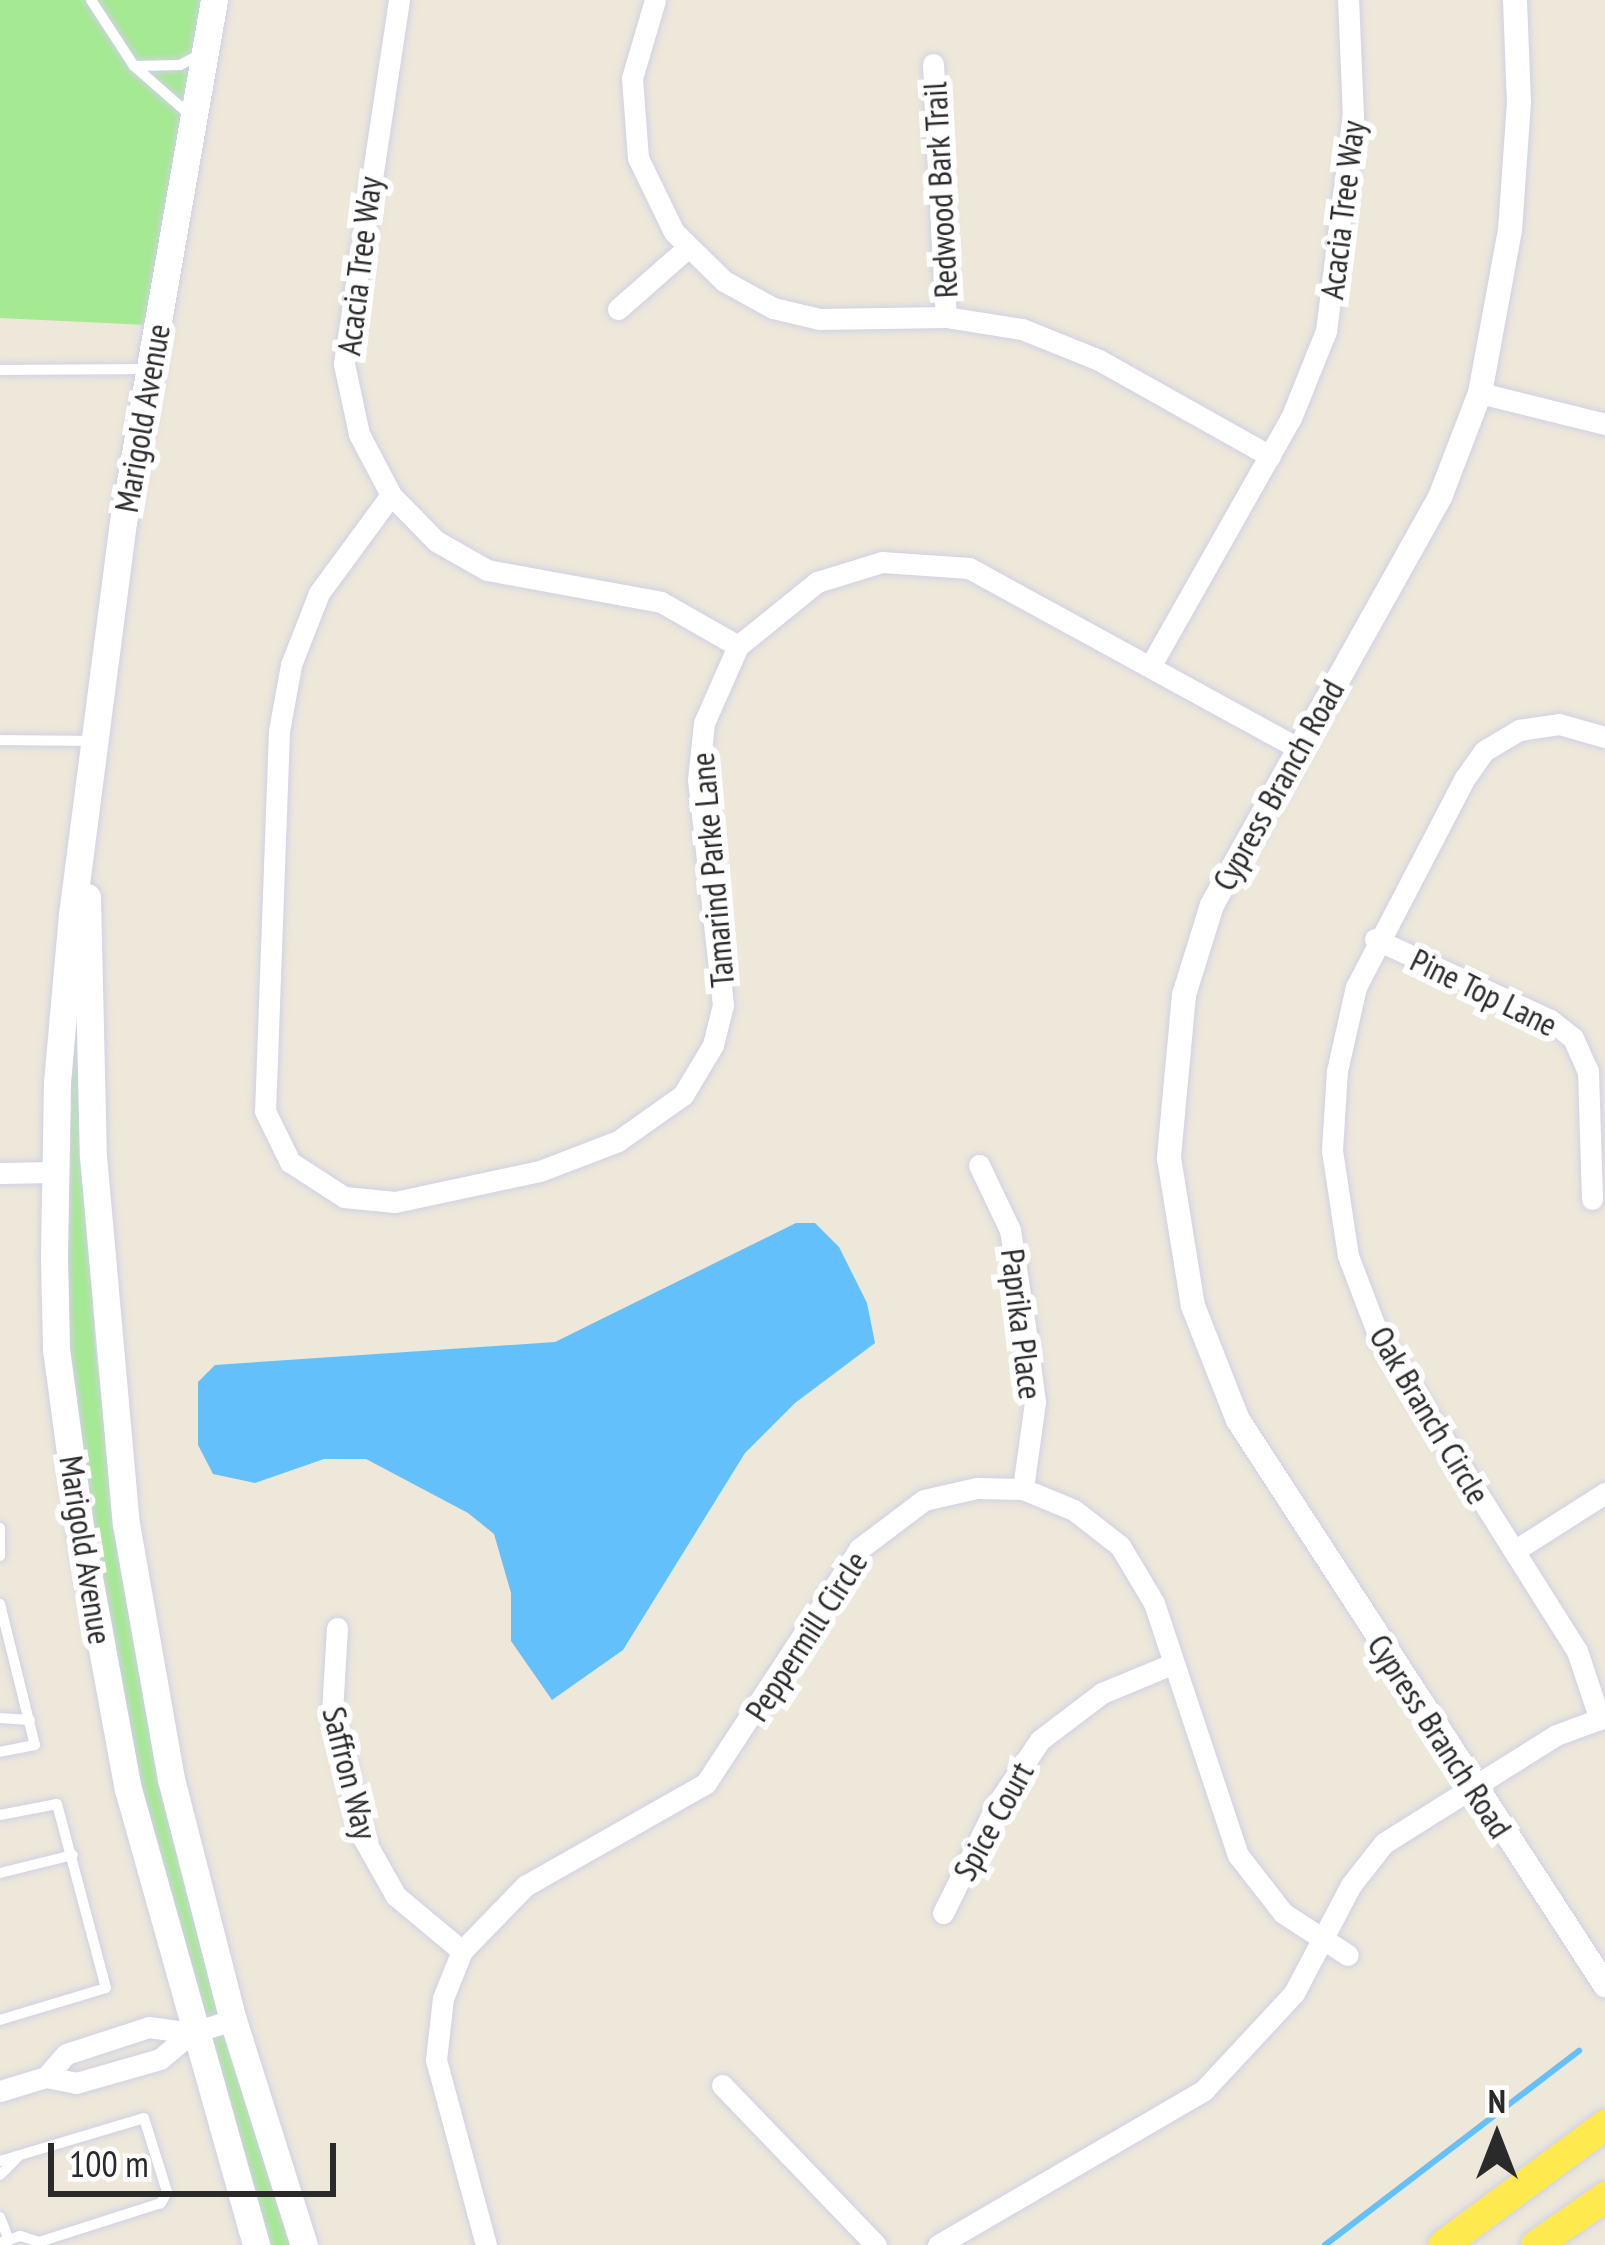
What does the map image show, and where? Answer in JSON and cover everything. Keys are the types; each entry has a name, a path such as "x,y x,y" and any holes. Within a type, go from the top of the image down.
{"main road":[{"name":"Marigold Avenue","path":"214,0 150,369 95,741 62,999 52,1172 56,1348 81,1534 128,1789 191,2033 256,2245"},
{"name":"Marigold Avenue","path":"84,838 94,1179 126,1524 171,1779 233,2020 304,2245"},
{"path":"1443,2245 1605,2126"},
{"path":"1536,2245 1605,2197"}],"street":[{"name":"Acacia Tree Way","path":"399,0 347,303 344,364 359,434 391,495 436,541 487,570 677,607 738,646"},
{"path":"655,0 634,61 632,124 652,193 686,249 748,296 796,315 847,322 946,316 1022,329 1078,350 1270,456"},
{"name":"Acacia Tree Way","path":"1151,665 1306,388 1339,273 1354,89 1348,0"},
{"name":"Cypress Branch Road","path":"1515,0 1519,102 1510,230 1480,393 1440,497 1231,861 1191,963 1170,1106 1174,1205 1199,1328 1238,1420 1605,1985"},
{"name":"Redwood Bark Trail","path":"933,64 946,316"},
{"path":"618,309 686,249"},
{"path":"1480,393 1605,424"},
{"name":"Tamarind Parke Lane","path":"391,495 319,593 291,665 279,731 266,1111 290,1162 328,1190 395,1202 506,1181 618,1141 683,1095 713,1045 723,1005 698,760 709,705 738,646 817,582 882,562 928,560 992,576 1296,747"},
{"name":"Oak Branch Circle","path":"1472,1786 1602,1717 1577,1651 1386,1350 1341,1226 1332,1150 1335,1085 1346,1017 1375,939 1484,751 1532,726 1570,726 1605,737"},
{"name":"Pine Top Lane","path":"1375,939 1550,1020 1573,1038 1588,1071 1592,1199"},
{"name":"Paprika Place","path":"979,1165 1010,1230 1025,1326 1035,1402 1023,1489"},
{"path":"0,1173 52,1172"},
{"name":"Peppermill Circle","path":"487,2245 436,2060 443,1998 462,1951 525,1886 706,1783 841,1573 878,1530 950,1491 1023,1489 1074,1510 1120,1546 1145,1583 1238,1856 1266,1897 1348,1955"},
{"path":"1514,1551 1605,1493"},
{"name":"Saffron Way","path":"337,1628 332,1711 362,1836 396,1896 462,1951"},
{"name":"Spice Court","path":"944,1913 997,1804 1040,1740 1102,1693 1172,1664"},
{"path":"938,2245 1204,2090 1261,2037 1324,1942 1366,1862 1472,1786"},
{"path":"0,2091 46,2077 76,2083 160,2060 191,2033 233,2020"},
{"path":"46,2077 66,2054 148,2027 191,2033"},
{"path":"722,2085 876,2245"}],"lane":[{"path":"91,0 140,79 195,118"},
{"path":"134,66 180,65 207,51"},
{"path":"0,370 150,369"},
{"path":"0,740 95,741"},
{"path":"0,1528 0,1556"},
{"path":"0,1604 34,1744 0,1752"},
{"path":"0,1718 30,1720"},
{"path":"0,1815 56,1804 106,1988 0,2020"},
{"path":"0,1873 73,1855"},
{"path":"0,2161 144,2118 167,2192 161,2203 39,2242 4,2241 0,2217"},
{"path":"0,2175 20,2155"}],"green space":[{"path":"0,0 204,0 148,325 0,318"},
{"path":"78,1001 95,1343 115,1515 221,2012 198,2020 137,1787 66,1348 62,1172"},
{"path":"226,2034 294,2244 270,2245 204,2041"}],"water":[{"path":"796,1223 815,1223 839,1247 867,1303 875,1343 795,1403 745,1453 623,1650 552,1700 511,1641 511,1593 494,1534 468,1513 366,1459 324,1459 255,1483 213,1474 198,1445 198,1382 215,1365 555,1342"}],"waterway":[{"path":"1325,2245 1579,2051"}]}
